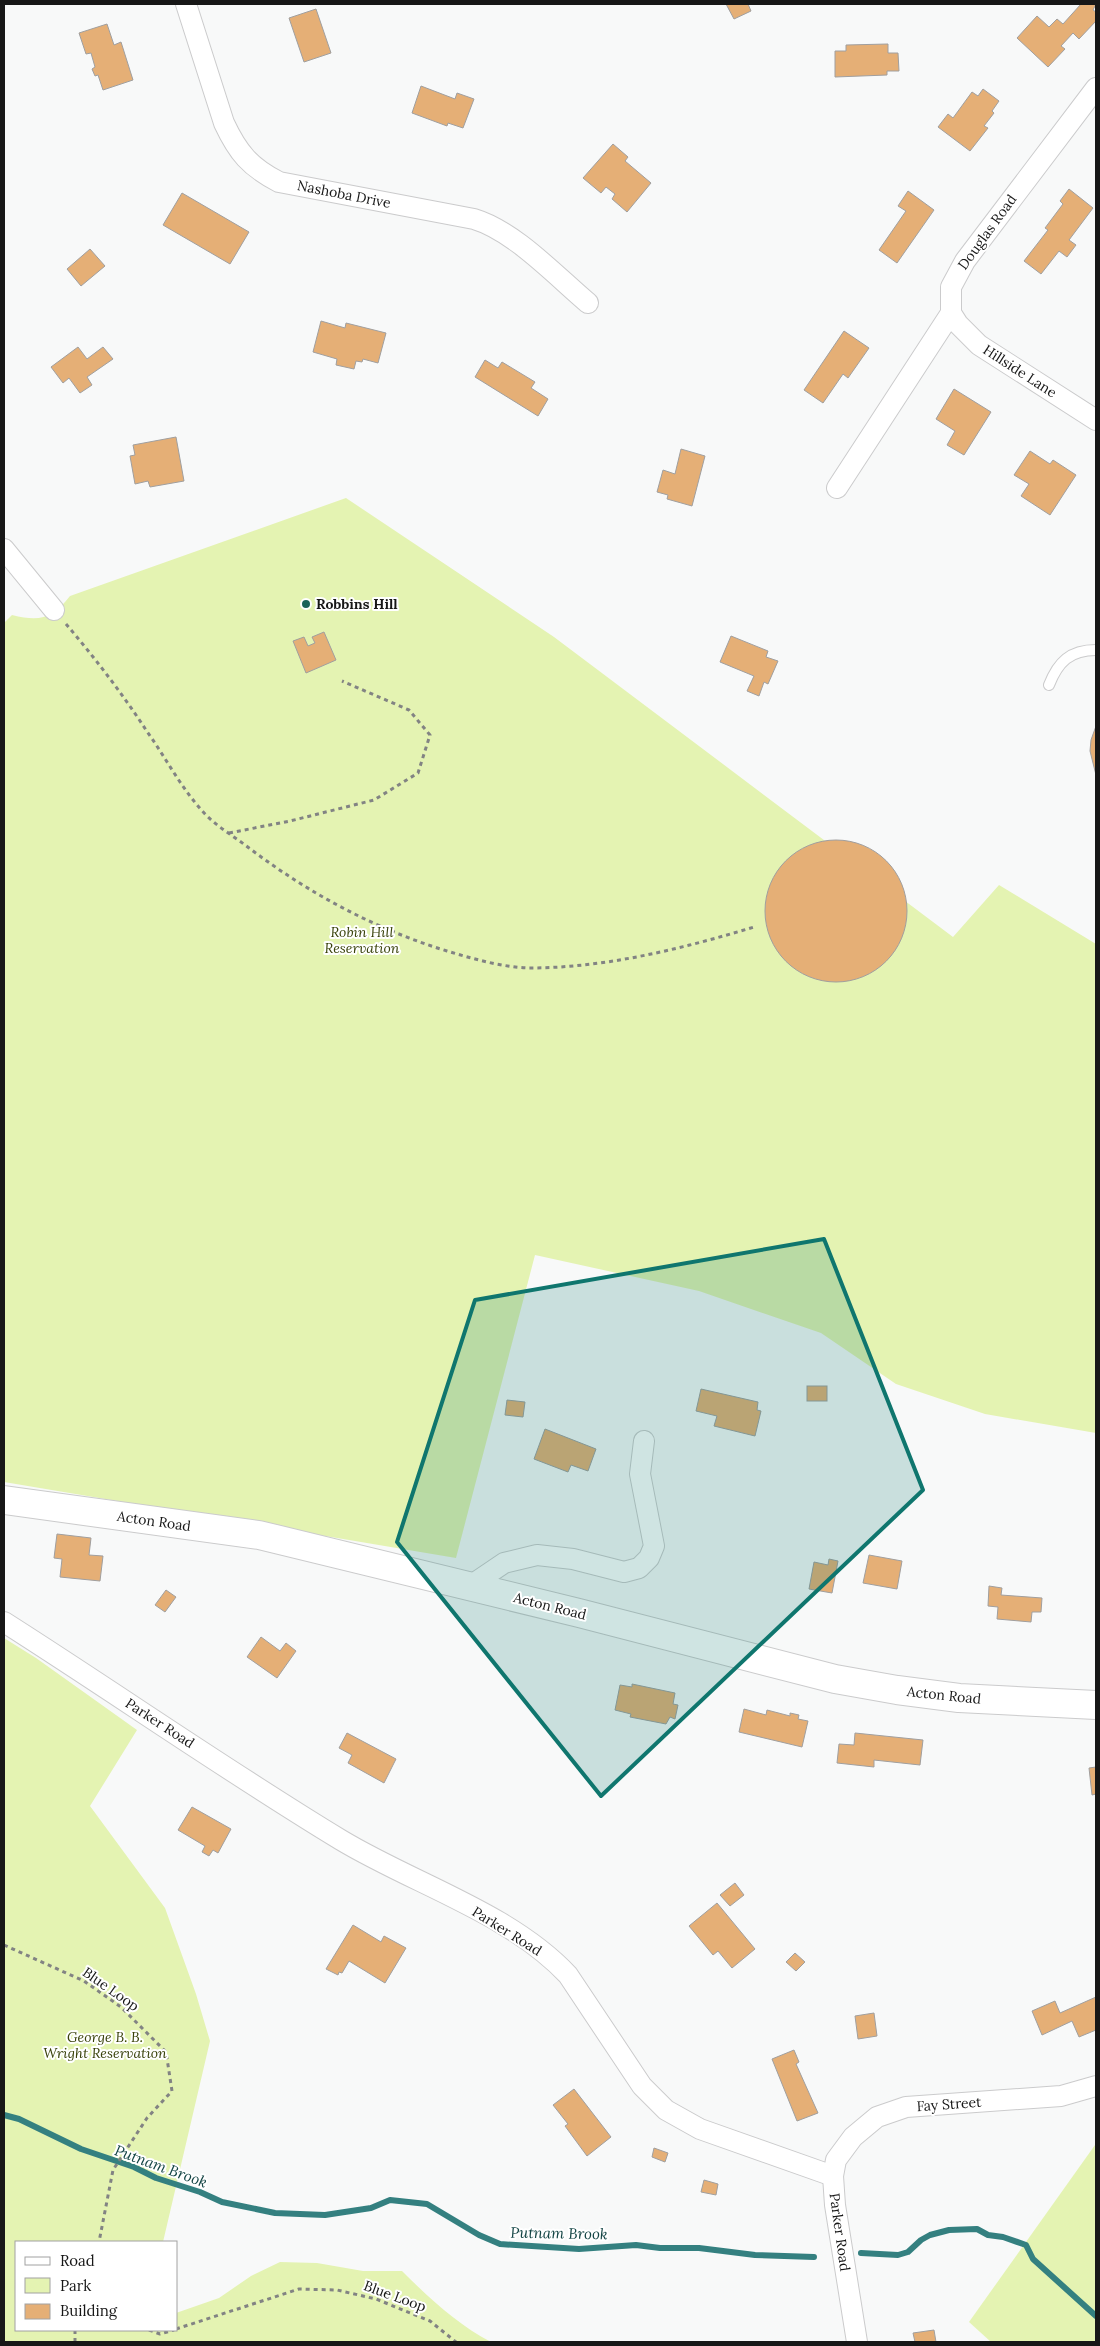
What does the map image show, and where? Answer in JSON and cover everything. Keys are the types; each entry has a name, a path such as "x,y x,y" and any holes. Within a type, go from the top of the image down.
{"main road":[{"name":"Acton Road","path":"4,1500 259,1536 470,1586 834,1679 958,1698 1096,1705"}],"street":[{"name":"Nashoba Drive","path":"186,4 224,123 233,142 259,172 280,182 474,219 490,224 506,234 588,303"},
{"name":"Douglas Road","path":"951,313 951,286 965,261 1096,88"},
{"name":"Hillside Lane","path":"951,313 958,324 979,345 1096,420"},
{"path":"837,488 951,313"},
{"path":"4,549 54,610"},
{"path":"470,1586 504,1562 536,1555 572,1558 624,1572 639,1568 649,1558 654,1546 640,1474 644,1440"},
{"name":"Parker Road","path":"4,1622 342,1841 521,1936 568,1976 642,2086 675,2116 700,2129 833,2176 835,2205 857,2342"},
{"name":"Fay Street","path":"833,2176 836,2160 853,2137 870,2121 892,2111 946,2103 1021,2100 1061,2096 1096,2086"}],"lane":[{"path":"1049,685 1055,670 1063,662 1074,653 1092,650 1096,642"}],"path":[{"path":"54,610 124,698 190,797 207,816 304,887 360,918 404,937 496,964 527,968 561,967 603,962 680,949 754,927"},
{"path":"228,833 290,821 374,800 418,773 430,735 409,710 342,681"},
{"name":"Blue Loop","path":"4,1945 84,1981 121,2007 166,2052 172,2091 147,2118 113,2170 99,2241"},
{"name":"Blue Loop","path":"178,2328 299,2289 337,2290 376,2299 430,2320 456,2342"},
{"name":"Blue Loop","path":"152,2331 160,2334 169,2331"}],"highlighted area":[{"path":"824,1239 923,1490 601,1796 397,1542 475,1300"}],"green space":[{"name":"Robin Hill Reservation","path":"346,498 554,637 953,937 999,885 1096,944 1096,1433 985,1414 896,1384 821,1333 699,1291 535,1255 456,1558 4,1482 4,623 12,615 30,618 45,617 57,610 70,596"},
{"name":"George B. B. Wright Reservation","path":"4,1638 36,1658 137,1730 90,1806 165,1908 196,1994 210,2041 163,2241 15,2241 15,2331 178,2331 178,2312 219,2298 251,2276 280,2262 317,2263 363,2271 402,2271 455,2319 491,2342 4,2342"},
{"path":"1095,2145 1096,2342 991,2342 969,2322"}],"building":[{"path":"726,4 748,4 751,11 734,19"},
{"path":"1081,4 1096,4 1093,10 1096,12 1096,21 1079,39 1073,33 1061,46 1065,49 1048,67 1017,38 1037,16 1049,27 1057,19 1063,24"},
{"path":"316,9 331,53 304,62 289,18"},
{"path":"107,24 114,45 121,42 133,80 103,90 98,75 95,76 92,69 95,67 91,53 86,54 79,33"},
{"path":"888,44 888,53 898,53 899,71 887,71 887,75 835,77 835,51 846,51 846,45"},
{"path":"421,86 455,99 457,93 474,99 463,128 448,123 447,126 412,113"},
{"path":"983,89 999,101 992,111 994,113 984,126 988,128 970,151 938,127 948,114 953,118 972,92 978,96"},
{"path":"613,144 628,157 625,161 651,183 627,212 612,199 615,194 606,187 601,193 583,178"},
{"path":"1069,189 1093,208 1069,240 1076,245 1067,257 1059,251 1041,274 1024,261 1048,230 1045,228 1063,204 1060,201"},
{"path":"908,191 934,210 897,263 879,250 906,211 898,206"},
{"path":"182,193 249,232 230,264 163,225"},
{"path":"90,249 105,266 81,286 67,269"},
{"path":"321,321 345,328 346,323 386,333 378,363 363,359 362,362 356,361 354,369 336,365 337,359 313,352"},
{"path":"844,331 869,348 848,378 843,374 823,403 804,390"},
{"path":"78,347 87,359 103,347 113,359 87,377 92,385 80,393 69,378 63,383 51,367"},
{"path":"485,360 498,368 502,362 535,382 531,388 548,399 538,416 475,377"},
{"path":"954,389 991,412 964,455 947,445 955,431 936,419"},
{"path":"176,437 184,481 150,487 148,481 135,484 130,456 135,455 133,445"},
{"path":"681,449 705,456 692,506 667,499 668,495 657,492 663,470 675,474"},
{"path":"1030,451 1050,464 1053,460 1076,475 1050,515 1021,496 1029,484 1014,475"},
{"path":"324,632 336,660 306,673 293,641 304,637 308,646 315,643 312,637"},
{"path":"731,636 768,651 766,657 778,661 768,684 764,682 759,696 747,691 754,676 720,662"},
{"path":"1096,726 1096,775 1090,751 1091,740"},
{"path":"836,840 863,846 875,852 886,861 895,872 901,884 907,911 901,938 895,950 886,961 875,970 863,976 836,982 809,976 797,970 786,961 777,950 771,938 765,911 771,884 777,872 786,861 797,852 809,846"},
{"path":"807,1386 827,1386 827,1401 807,1401"},
{"path":"701,1389 758,1402 757,1410 761,1411 755,1436 714,1426 717,1416 696,1411"},
{"path":"507,1400 525,1402 523,1417 505,1415"},
{"path":"545,1429 596,1449 588,1471 571,1465 568,1472 534,1459"},
{"path":"57,1534 91,1538 89,1555 103,1556 100,1581 60,1577 62,1559 54,1558"},
{"path":"869,1555 902,1561 897,1589 863,1583"},
{"path":"829,1559 838,1561 832,1593 809,1589 814,1562 828,1565"},
{"path":"989,1586 1002,1588 1001,1595 1042,1598 1041,1612 1032,1612 1031,1622 997,1619 998,1607 988,1606"},
{"path":"166,1590 176,1597 165,1612 155,1605"},
{"path":"261,1637 280,1651 286,1643 296,1651 277,1678 247,1657"},
{"path":"632,1684 675,1693 673,1704 678,1705 675,1719 670,1717 666,1724 630,1717 631,1714 615,1710 620,1685 632,1687"},
{"path":"744,1709 766,1715 767,1710 790,1716 790,1713 799,1715 798,1719 808,1721 802,1747 739,1732"},
{"path":"347,1733 396,1759 384,1783 348,1763 352,1755 339,1748"},
{"path":"855,1733 923,1740 920,1765 874,1760 874,1767 837,1763 839,1744 854,1745"},
{"path":"1096,1767 1096,1794 1092,1795 1089,1768"},
{"path":"192,1807 231,1829 218,1853 213,1850 209,1856 202,1852 205,1846 178,1830"},
{"path":"735,1883 744,1895 730,1906 720,1895"},
{"path":"717,1903 755,1949 732,1968 718,1951 713,1955 689,1926"},
{"path":"353,1925 381,1942 384,1936 406,1948 385,1983 349,1961 342,1973 339,1972 338,1975 326,1969"},
{"path":"795,1953 805,1962 796,1971 786,1962"},
{"path":"1096,1997 1096,2030 1079,2037 1072,2021 1042,2035 1032,2011 1055,2001 1060,2013"},
{"path":"874,2013 877,2036 858,2039 855,2016"},
{"path":"794,2050 799,2062 796,2064 818,2113 797,2121 772,2059"},
{"path":"574,2089 611,2137 587,2156 565,2126 568,2124 553,2105"},
{"path":"654,2148 668,2153 665,2162 652,2157"},
{"path":"704,2180 718,2184 716,2195 701,2192"},
{"path":"934,2330 936,2342 915,2342 913,2333"}],"waterway":[{"name":"Putnam Brook","path":"4,2115 19,2119 81,2149 134,2167 156,2178 200,2192 222,2202 275,2213 325,2215 371,2208 390,2200 427,2204 479,2235 500,2244 579,2249 636,2245 660,2248 699,2248 755,2255 814,2257"},
{"name":"Putnam Brook","path":"861,2253 898,2255 908,2252 921,2240 930,2235 949,2230 977,2229 988,2235 1003,2237 1026,2245 1033,2259 1096,2316"}],"place":[{"name":"Robbins Hill","path":"306,604"}]}
